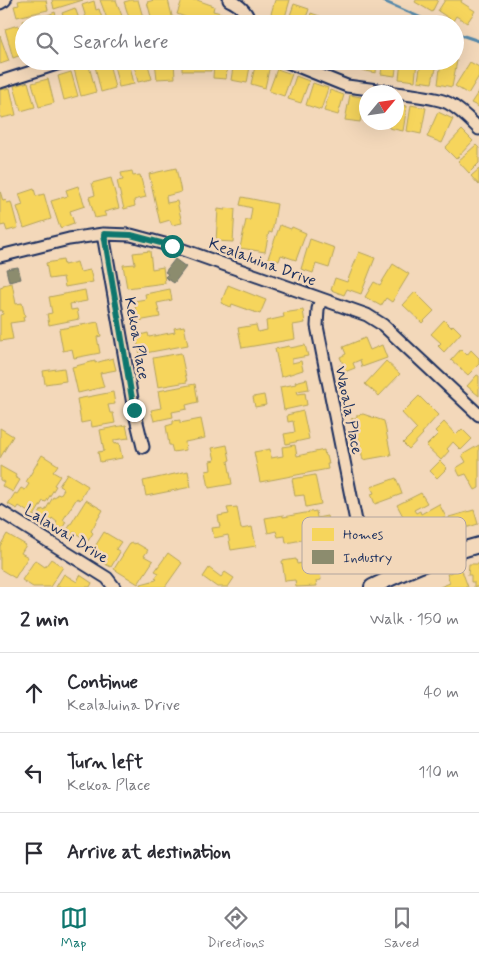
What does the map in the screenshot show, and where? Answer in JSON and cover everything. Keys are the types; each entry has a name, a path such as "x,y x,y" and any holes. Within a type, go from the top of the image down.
{"street":[{"path":"0,3 5,0"},
{"path":"229,0 239,5 248,15"},
{"path":"0,82 38,70"},
{"path":"307,70 347,86 359,88"},
{"path":"404,94 448,103 463,113 479,129"},
{"name":"Kealaluina Drive","path":"0,256 69,239 104,234 131,235 172,246 367,315 383,325 479,415"},
{"name":"Kekoa Place","path":"104,234 134,410 143,447"},
{"name":"Waoala Place","path":"321,300 318,309 318,326 355,517"},
{"name":"Lalawai Drive","path":"0,511 107,578 114,587"},
{"path":"466,549 479,546"},
{"path":"372,587 399,574"}],"building: Homes":[{"path":"46,0 48,10 16,15 14,6 19,5 18,1"},
{"path":"52,0 83,0 54,9"},
{"path":"100,0 116,0 122,15 106,15"},
{"path":"138,0 142,15 128,15 124,2"},
{"path":"168,0 172,15 151,15 147,2"},
{"path":"182,0 197,0 214,6 213,11 221,13 220,15 177,14"},
{"path":"275,0 290,0 286,15 271,15"},
{"path":"416,0 438,0 432,12 415,2"},
{"path":"445,0 462,0 461,2 475,11 467,23 464,21 464,15 444,15 438,11"},
{"path":"94,1 96,10 99,9 101,15 85,15 82,5"},
{"path":"294,4 309,9 307,15 290,15"},
{"path":"75,8 78,15 63,15 62,13"},
{"path":"15,26 15,57 13,58 5,29"},
{"path":"0,36 9,61 0,64"},
{"path":"470,62 479,67 479,76 468,94 455,86"},
{"path":"74,70 90,70 96,92 81,96"},
{"path":"96,70 111,70 115,88 101,92"},
{"path":"115,70 131,70 134,84 119,87"},
{"path":"135,70 150,70 152,79 138,82"},
{"path":"156,70 175,70 175,78 157,79"},
{"path":"182,70 211,70 211,71"},
{"path":"213,70 227,70 226,79 213,78"},
{"path":"233,70 249,70 247,83 231,80"},
{"path":"254,70 269,70 265,88 251,84"},
{"path":"277,70 292,74 284,96 269,91"},
{"path":"361,70 376,70 376,73"},
{"path":"382,70 396,70 395,76 381,74"},
{"path":"400,70 416,70 415,81 399,79"},
{"path":"420,70 436,70 432,83 418,81"},
{"path":"440,70 455,70 452,87 438,84"},
{"path":"71,72 78,96 64,100 58,76"},
{"path":"296,76 309,81 301,103 288,99"},
{"path":"48,79 54,103 39,107 32,83"},
{"path":"28,82 35,107 21,111 14,86"},
{"path":"313,83 328,88 321,110 306,105"},
{"path":"10,88 16,115 1,118 0,90"},
{"path":"330,90 344,95 338,115 324,111"},
{"path":"479,91 479,107 471,103"},
{"path":"350,95 359,97 359,122 345,120"},
{"path":"404,105 407,106 404,125"},
{"path":"411,105 426,108 421,134 407,131"},
{"path":"438,112 453,119 442,143 427,137"},
{"path":"462,130 473,141 456,159 445,148"},
{"path":"476,145 479,148 479,163 469,173 458,161"},
{"path":"176,168 181,192 166,196 167,203 177,201 182,223 172,225 170,220 160,223 149,174"},
{"path":"479,169 479,185 471,176"},
{"path":"132,171 133,176 140,175 146,197 134,200 135,206 124,209 117,181 123,180 121,173"},
{"path":"111,178 119,208 104,212 106,216 95,218 89,197 95,195 92,183"},
{"path":"78,186 85,206 70,211 74,223 60,228 51,201 68,196 66,190"},
{"path":"34,189 36,196 44,194 51,219 24,228 17,207 23,205 19,194"},
{"path":"0,191 3,201 11,202 18,228 7,231 5,225 0,226"},
{"path":"242,197 277,204 272,233 269,232 265,252 240,248 246,220 250,220 252,208 240,205"},
{"path":"225,208 235,209 233,242 216,241 218,209 225,210"},
{"path":"280,225 291,229 292,227 306,233 296,260 281,255 279,261 268,258"},
{"path":"310,239 335,248 329,268 316,264 313,273 301,269"},
{"path":"150,251 152,269 163,267 165,283 127,288 123,265 135,264 133,253"},
{"path":"359,252 375,258 361,294 347,289 344,295 331,290 335,278 347,282"},
{"path":"63,260 64,265 77,262 80,272 90,270 93,282 65,287 63,277 49,279 46,263"},
{"path":"393,264 409,274 392,302 386,298 381,306 365,297 374,282 380,285"},
{"path":"12,283 16,304 22,303 25,316 23,317 24,321 10,323 13,339 0,341 0,315 3,314 2,310 0,311 0,288 3,285"},
{"path":"228,285 266,300 260,314 232,304 231,307 221,303"},
{"path":"170,289 172,300 157,303 160,317 138,321 134,301 146,299 145,294"},
{"path":"85,290 87,301 70,304 71,310 77,309 79,319 49,325 47,314 52,313 49,297"},
{"path":"415,292 434,311 422,323 403,305"},
{"path":"303,310 305,323 293,325 295,339 242,348 238,328 256,325 258,332 267,330 266,321 284,317 283,313"},
{"path":"444,320 461,333 444,352 438,346 441,343 431,334"},
{"path":"98,322 101,336 97,337 100,353 74,358 72,349 63,351 59,329"},
{"path":"184,326 188,345 140,354 136,336 148,333 149,337 175,332 174,328"},
{"path":"365,338 370,350 382,345 387,358 362,367 360,360 353,363 355,368 342,373 339,366 343,364 340,357 346,354 343,347"},
{"path":"305,345 308,356 292,359 292,363 301,361 303,370 281,377 275,349"},
{"path":"461,349 467,355 471,350 479,358 479,364 468,375 451,360"},
{"path":"181,353 187,382 158,387 153,358"},
{"path":"113,358 116,370 100,373 104,387 78,393 72,367"},
{"path":"386,361 400,374 379,396 365,384"},
{"path":"64,368 66,381 45,384 43,371"},
{"path":"477,375 479,376 479,396 467,386"},
{"path":"307,379 309,389 297,391 298,394 305,393 307,405 284,410 280,387 296,384 295,382"},
{"path":"195,384 198,402 186,405 187,409 172,412 173,417 154,421 151,410 161,408 158,391"},
{"path":"113,392 115,404 108,405 110,413 113,413 115,423 92,427 91,421 81,423 77,399"},
{"path":"264,395 266,405 255,407 253,397"},
{"path":"419,396 438,415 409,449 403,443 417,429 402,413"},
{"path":"303,411 309,439 286,444 284,434 295,432 293,421 288,422 287,415"},
{"path":"363,414 384,421 391,455 363,460 357,431 354,432 351,419"},
{"path":"201,419 205,438 185,442 186,450 173,452 171,445 169,445 166,426 173,424 173,421 180,420 180,423"},
{"path":"444,422 456,435 462,429 472,439 461,450 453,442 447,449 449,451 441,460 426,446 438,434 435,431"},
{"path":"126,425 129,438 114,440 114,444 119,443 122,458 100,462 98,452 104,451 100,430"},
{"path":"0,428 13,436 0,458"},
{"path":"227,445 232,484 209,488 206,471 211,470 210,461 215,460 212,448"},
{"path":"295,445 297,456 324,450 329,464 327,464 328,469 260,482 254,452 270,449 271,458 283,456 282,447"},
{"path":"479,445 479,488 475,490 466,474 460,476 456,468 466,462 462,455"},
{"path":"42,455 58,465 53,472 60,476 46,502 43,501 34,516 19,506 17,509 8,504 15,493 17,494 21,488 25,490 29,484 26,482"},
{"path":"440,461 447,468 437,478 430,471"},
{"path":"0,466 16,475 15,477 20,480 13,492 2,486 4,482 0,480"},
{"path":"188,471 191,487 146,496 143,481"},
{"path":"67,473 88,486 80,500 77,498 63,520 66,522 60,532 53,528 57,522 52,518 49,523 38,516 42,509 45,511 53,497 55,498 57,494 60,495 64,489 59,486"},
{"path":"315,475 321,504 306,507 304,495 295,496 292,479"},
{"path":"396,478 402,494 375,504 371,494 374,493 371,487"},
{"path":"421,493 427,503 414,510 416,513 420,511 421,514 439,504 446,517 403,517 397,505"},
{"path":"86,500 103,510 91,531 93,533 88,541 74,532 70,539 64,535"},
{"path":"237,507 241,529 252,527 256,546 231,550 228,535 214,538 212,528 220,527 218,516 229,514 227,508"},
{"path":"474,510 478,524 466,528 466,517 449,517"},
{"path":"316,511 317,517 302,517 302,540 286,543 285,536 278,537 276,531 268,533 265,518 283,515 283,517"},
{"path":"104,532 121,542 116,549 120,552 111,567 103,563 107,556 94,548"},
{"path":"7,534 26,545 21,553 28,557 15,578 0,569 0,546"},
{"path":"131,542 148,550 144,556 153,561 138,584 114,569"},
{"path":"168,553 182,563 165,587 142,587 141,584 157,579 155,578 159,573 155,571"},
{"path":"51,559 63,567 50,587 33,587 22,580 35,560 45,567"},
{"path":"296,559 297,564 302,563 302,574 320,574 321,580 316,581 317,586 296,587 295,580 285,581 282,561"},
{"path":"469,564 479,564 479,587 474,587 474,582 471,582 471,575 468,575"},
{"path":"209,568 221,577 225,572 234,578 228,587 217,587 203,577"},
{"path":"64,574 77,582 80,575 92,583 90,587 56,587"},
{"path":"447,574 463,574 468,587 440,587 450,583"}],"building: Industry":[{"path":"175,259 186,267 174,283 165,277 168,274 165,272"},
{"path":"18,267 21,279 9,282 6,269"}],"waterway":[{"path":"381,0 415,15"},
{"path":"464,36 479,41"}],"route":[{"path":"134,410 104,234 131,235 172,246"}]}
